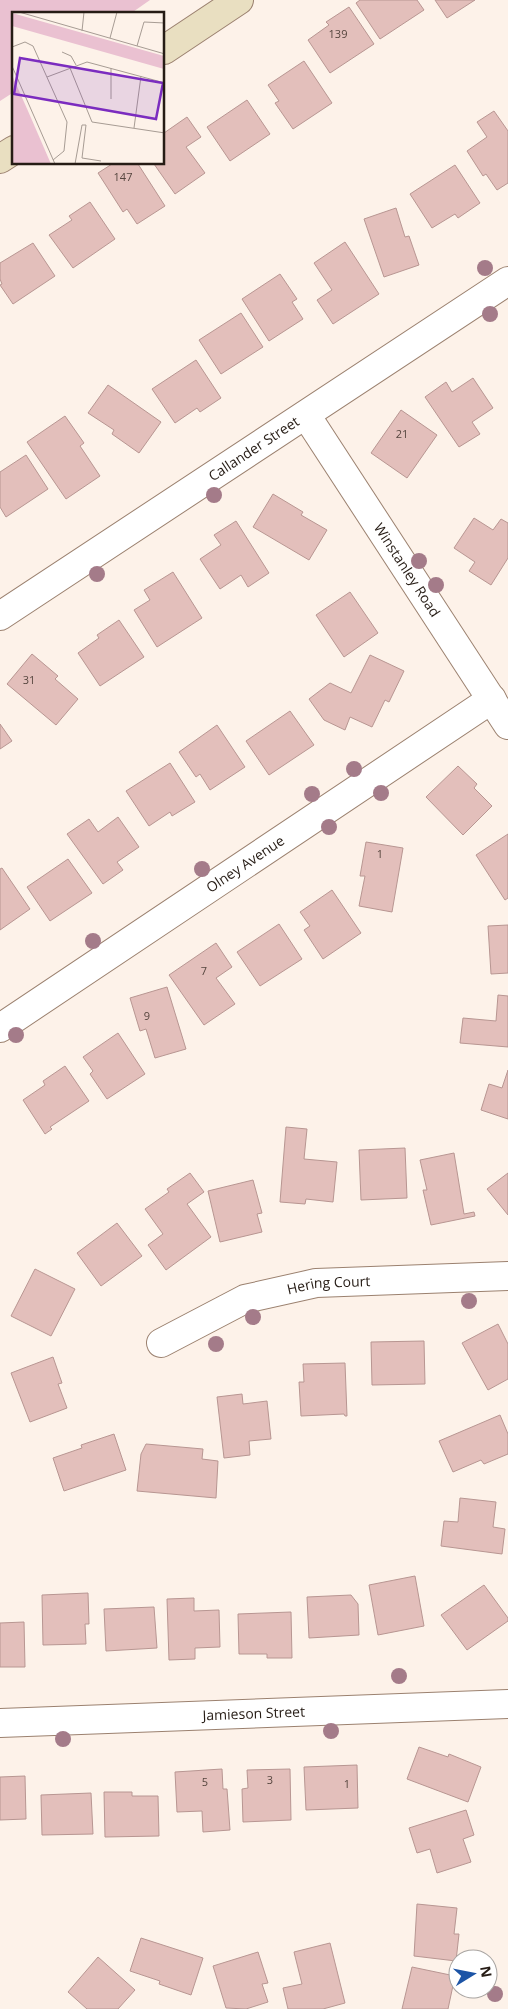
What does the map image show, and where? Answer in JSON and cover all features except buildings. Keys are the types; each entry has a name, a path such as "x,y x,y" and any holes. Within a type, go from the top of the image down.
{"street":[{"path":"165,49 239,0"},
{"path":"0,159 12,151"},
{"name":"Callander Street","path":"0,616 508,281"},
{"name":"Winstanley Road","path":"306,415 508,724"},
{"name":"Olney Avenue","path":"0,1028 492,699"},
{"name":"Hering Court","path":"160,1343 245,1299 316,1283 508,1276"},
{"name":"Jamieson Street","path":"0,1722 508,1704"}],"shaded area":[{"path":"0,0 150,0 133,12 12,12 12,93 0,101"}]}
